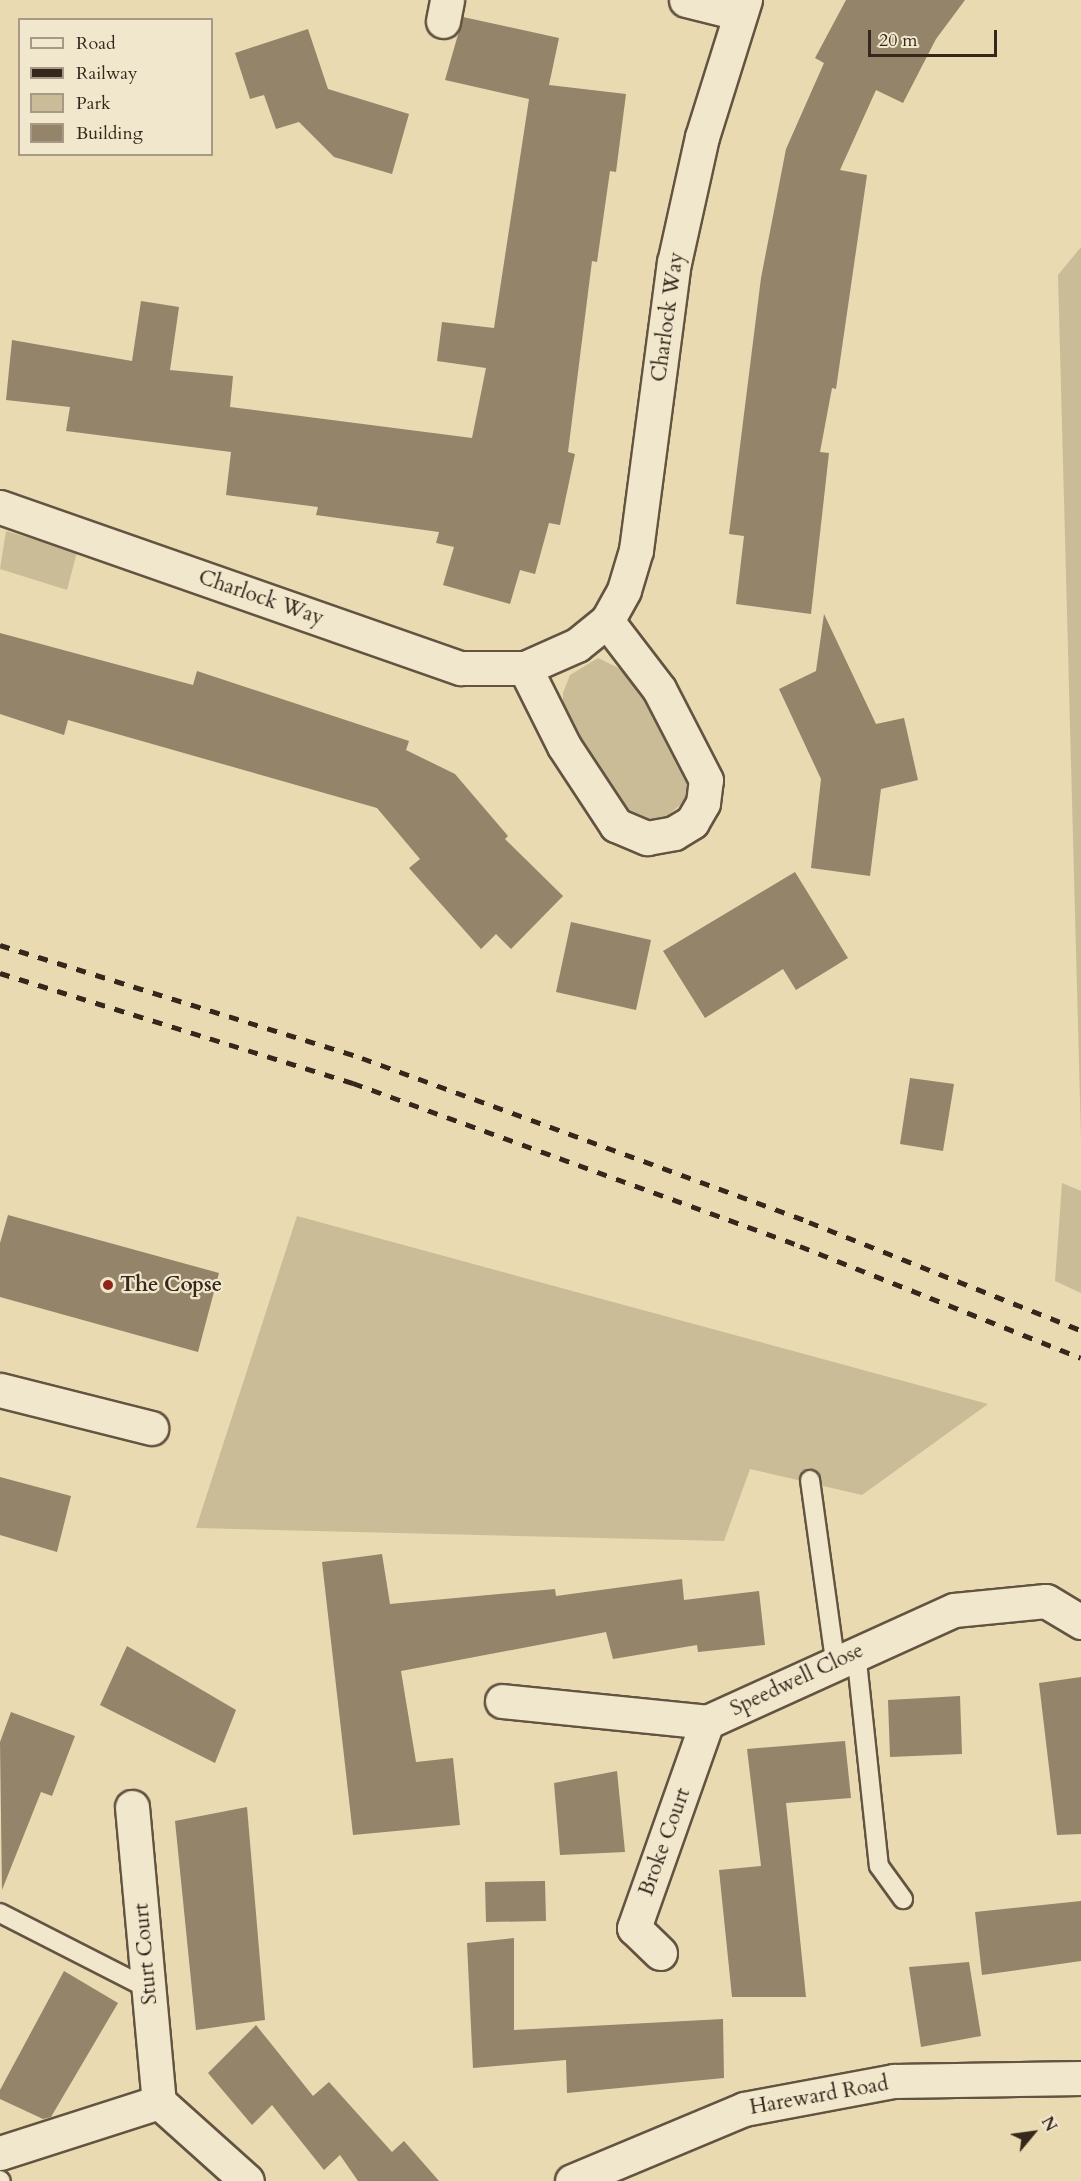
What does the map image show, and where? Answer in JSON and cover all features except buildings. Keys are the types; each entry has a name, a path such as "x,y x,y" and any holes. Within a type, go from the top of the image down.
{"street":[{"name":"Charlock Way","path":"0,507 461,668 525,668 577,645 607,621 624,590 636,550 674,263 702,137 742,6 686,0"},
{"path":"525,668 564,746 615,825 648,838 674,833 692,822 703,803 706,780 658,689 607,621"},
{"path":"0,1390 151,1428"},
{"name":"Speedwell Close","path":"502,1701 707,1722 845,1657 954,1610 1046,1601 1081,1622"},
{"name":"Broke Court","path":"660,1953 634,1928 707,1722"},
{"name":"Sturt Court","path":"132,1807 159,2102"},
{"name":"Hareward Road","path":"572,2181 744,2109 894,2081 1081,2078"},
{"path":"0,2153 159,2102 247,2181"}],"lane":[{"path":"810,1480 845,1657 879,1866 903,1899"},
{"path":"0,1913 149,1989"}],"green space":[{"path":"1081,247 1081,1138 1058,275"},
{"path":"6,531 77,552 67,590 0,569"},
{"path":"598,658 631,674 687,767 687,799 658,824 631,821 563,715 563,693 570,675"},
{"path":"1062,1183 1081,1191 1081,1293 1055,1281"},
{"path":"297,1216 988,1404 862,1495 750,1469 724,1541 196,1528"}],"railway":[{"path":"0,945 362,1058 809,1222 1081,1330"},
{"path":"0,973 353,1083 800,1246 1081,1358"}],"place":[{"name":"The Copse","path":"108,1285"}]}
